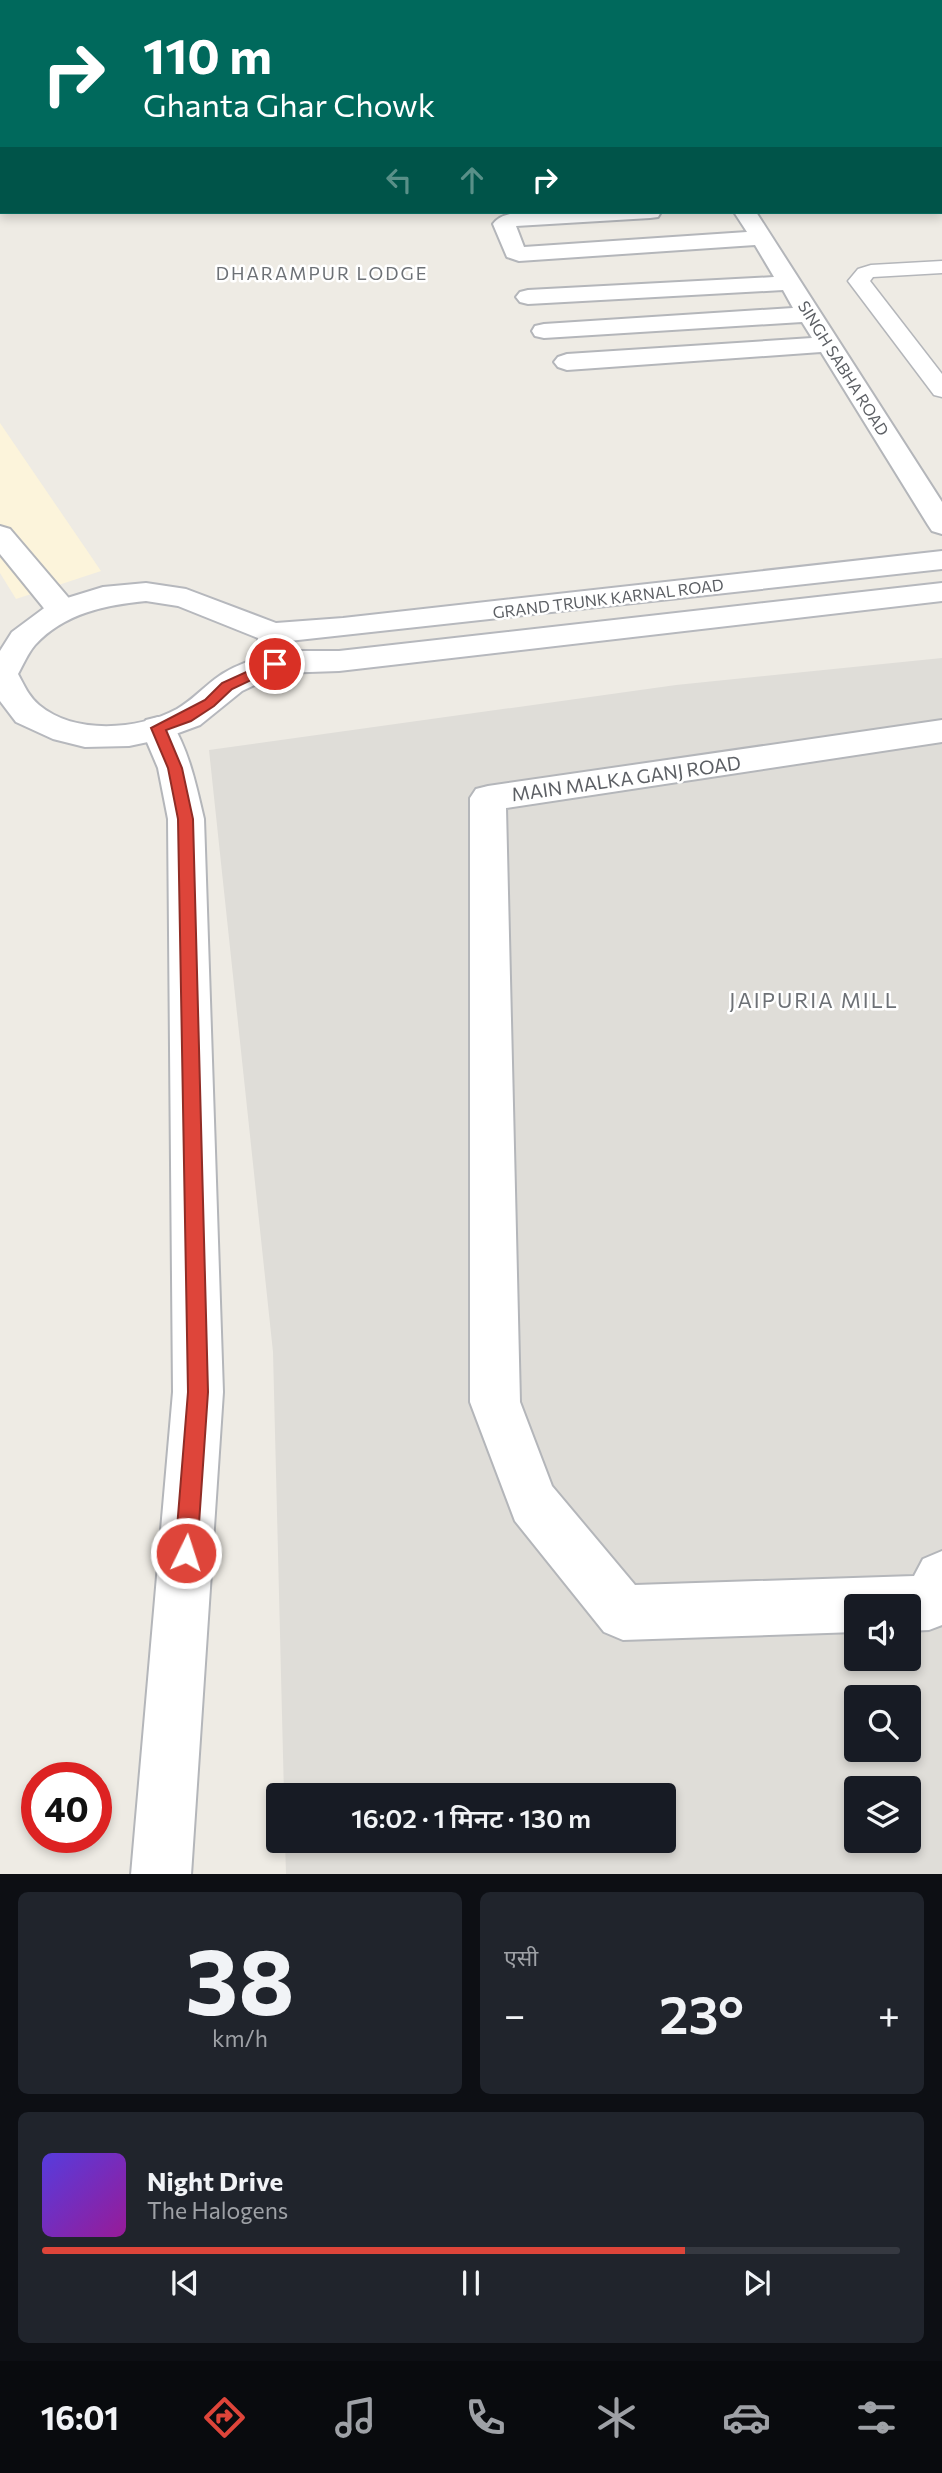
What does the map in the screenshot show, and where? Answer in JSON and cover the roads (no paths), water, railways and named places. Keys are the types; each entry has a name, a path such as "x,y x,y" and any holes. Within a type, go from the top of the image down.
{"street":[{"path":"616,214 512,220 504,224 519,254 717,231 762,238"},
{"name":"SINGH SABHA ROAD","path":"746,214 942,525"},
{"path":"650,278 786,276"},
{"path":"528,297 786,276"},
{"path":"544,331 809,314"},
{"path":"567,362 828,344"},
{"path":"0,535 62,610"},
{"name":"GRAND TRUNK KARNAL ROAD","path":"274,648 343,628 942,559"},
{"path":"146,592 186,598 218,613 274,648 210,703 186,718 158,728 121,735 85,735 52,727 28,713 12,695 1,675 23,639 62,610 103,596 146,592"},
{"name":"GRAND TRUNK KARNAL ROAD","path":"274,648 338,661 942,592"},
{"path":"158,728 175,768 186,819 198,1392 161,1874"},
{"name":"MAIN MALKA GANJ ROAD","path":"942,731 488,798 495,1402 533,1503 623,1613 929,1603 942,1578"}],"lane":[{"path":"942,267 872,271 865,273 859,281 942,390"}],"district":[{"name":"DHARAMPUR LODGE","path":"322,273"},
{"name":"JAIPURIA MILL","path":"814,999"}]}
